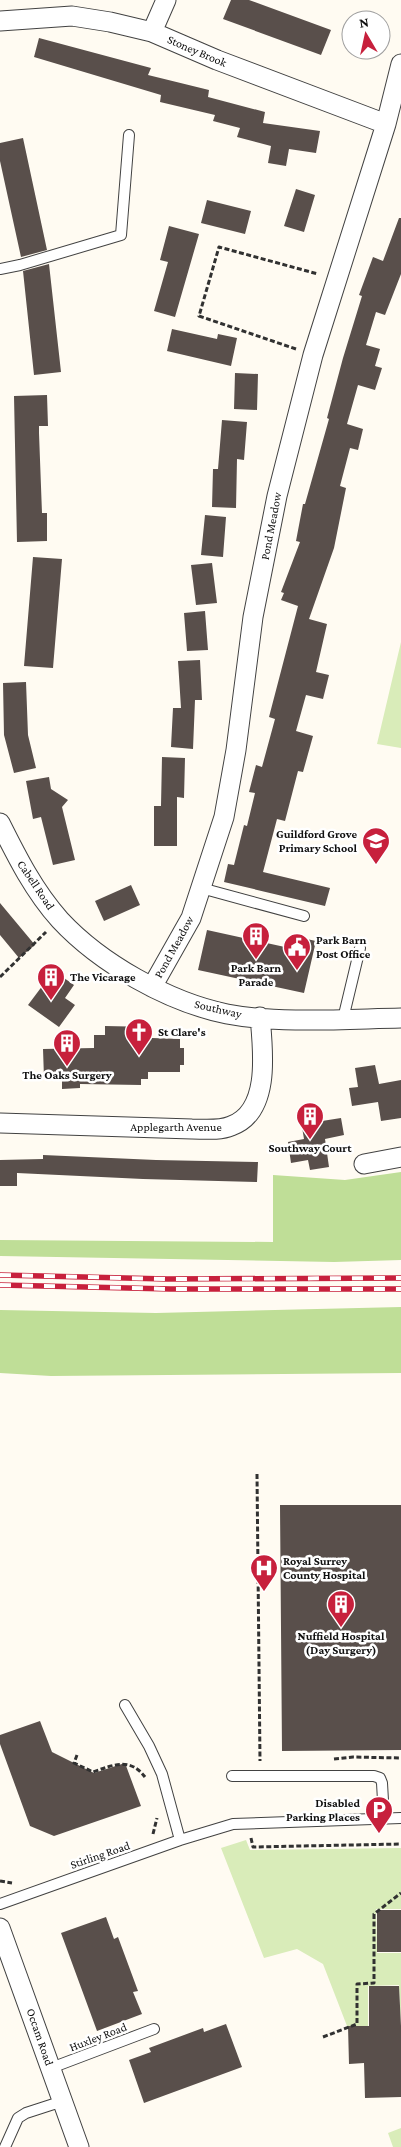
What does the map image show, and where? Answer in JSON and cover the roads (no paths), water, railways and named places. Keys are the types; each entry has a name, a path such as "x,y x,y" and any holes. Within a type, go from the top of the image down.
{"street":[{"path":"152,32 166,0"},
{"name":"Stoney Brook","path":"0,21 72,16 110,22 152,32 217,60 386,124"},
{"name":"Pond Meadow","path":"152,987 191,918 224,817 236,750 257,598 277,496 313,355 386,124 401,64"},
{"name":"Cabell Road","path":"0,823 27,876 60,920"},
{"name":"Southway","path":"60,920 84,942 108,960 152,987 196,1005 227,1014 260,1017 343,1019 401,1018"},
{"name":"Applegarth Avenue","path":"0,1123 199,1129 232,1126 254,1108 257,1100 263,1063 260,1017"},
{"path":"364,1164 401,1157"},
{"name":"Occam Road","path":"0,1928 79,2147"}],"lane":[{"path":"0,268 20,265 121,235 129,135"},
{"path":"201,888 304,916"},
{"path":"343,1019 360,948"},
{"path":"125,1706 149,1746 162,1774 180,1840"},
{"path":"232,1776 374,1776 380,1778 382,1783 384,1818"},
{"name":"Stirling Road","path":"0,1904 180,1840 233,1824 401,1818"},
{"name":"Huxley Road","path":"51,2068 154,2029"},
{"path":"5,2147 18,2118 26,2113 63,2100"}],"railway":[{"path":"0,1275 167,1279 401,1278"},
{"path":"0,1285 170,1289 401,1289"}],"place":[{"name":"Guildford Grove Primary School","path":"376,865"},
{"name":"Park Barn Parade","path":"256,960"},
{"name":"Park Barn Post Office","path":"297,971"},
{"name":"The Vicarage","path":"51,1001"},
{"name":"St Clare's","path":"139,1056"},
{"name":"The Oaks Surgery","path":"67,1067"},
{"name":"Southway Court","path":"310,1140"},
{"name":"Royal Surrey County Hospital","path":"264,1592"},
{"name":"Nuffield Hospital (Day Surgery)","path":"341,1628"},
{"name":"Disabled Parking Places","path":"379,1834"}]}
